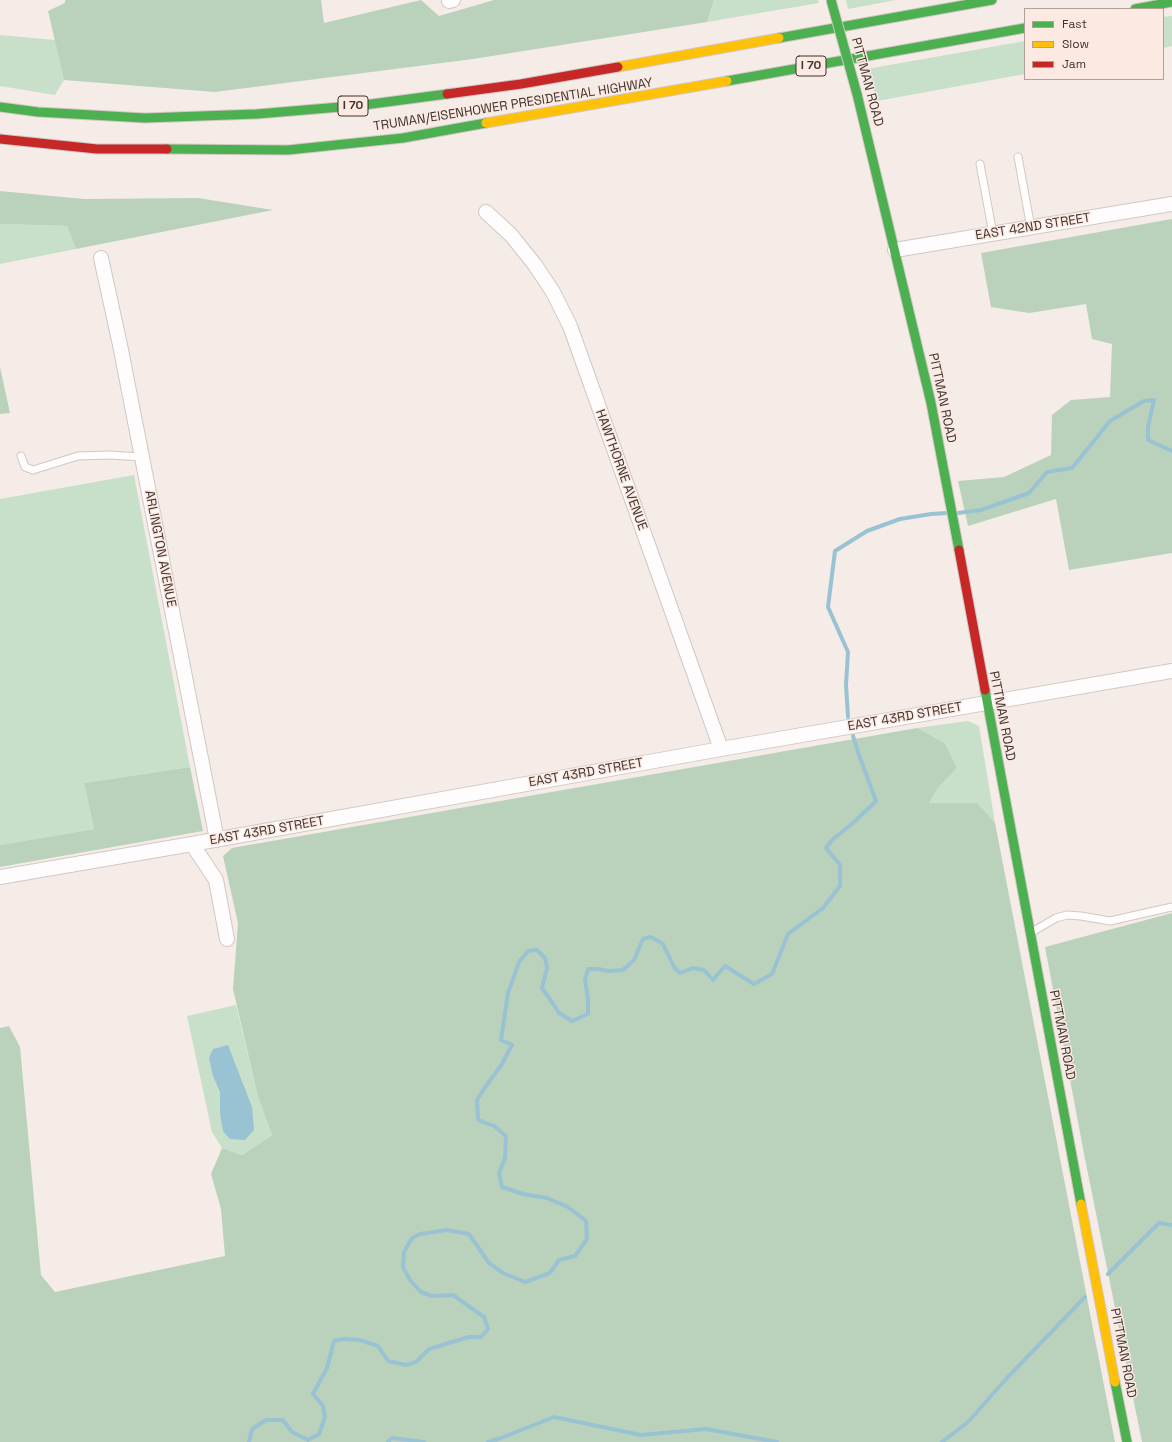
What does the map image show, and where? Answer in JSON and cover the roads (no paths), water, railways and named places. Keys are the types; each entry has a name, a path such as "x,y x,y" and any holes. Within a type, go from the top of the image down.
{"main road":[{"name":"PITTMAN ROAD","path":"831,0 857,94 931,402 1127,1442"},
{"name":"TRUMAN/EISENHOWER PRESIDENTIAL HIGHWAY","path":"0,108 38,112 144,118 257,114 364,105 521,84 992,0"},
{"path":"1140,8 1172,2"},
{"name":"TRUMAN/EISENHOWER PRESIDENTIAL HIGHWAY","path":"0,139 97,149 288,150 403,138 1024,28"}],"street":[{"name":"EAST 42ND STREET","path":"894,250 1172,204"},
{"name":"HAWTHORNE AVENUE","path":"486,212 510,235 535,265 553,292 570,326 721,749"},
{"name":"ARLINGTON AVENUE","path":"102,258 217,840"},
{"name":"EAST 43RD STREET","path":"0,877 217,840 721,749 1172,671"},
{"path":"192,844 216,880 227,939"}],"lane":[{"path":"1018,157 1031,228"},
{"path":"980,164 993,234"},
{"path":"21,456 25,467 33,470 78,456 109,455 142,457"},
{"path":"1030,933 1056,918 1067,915 1110,921 1172,908"}],"water":[{"path":"228,1045 252,1107 254,1130 245,1140 230,1139 223,1131 220,1114 220,1092 213,1076 209,1058 213,1049"}],"waterway":[{"path":"958,513 981,510 1029,493 1047,472 1072,468 1110,421 1144,401 1154,400 1148,427 1148,440 1172,451"},
{"path":"848,717 846,685 848,652 828,607 835,551 867,531 900,519 947,513"},
{"path":"249,1442 252,1429 266,1420 283,1420 292,1432 308,1440 319,1434 325,1417 323,1406 313,1394 327,1368 334,1341 344,1339 360,1340 378,1346 388,1361 406,1365 416,1362 429,1349 469,1337 481,1337 488,1329 484,1317 453,1295 432,1296 421,1292 410,1280 403,1267 404,1252 412,1238 420,1234 447,1230 469,1234 489,1263 503,1273 525,1282 550,1273 559,1260 575,1256 587,1239 586,1221 568,1207 547,1198 523,1194 502,1187 499,1173 505,1158 506,1136 494,1126 478,1120 477,1100 502,1064 512,1045 501,1040 508,993 519,962 528,951 537,950 545,958 547,968 542,988 559,1013 572,1021 588,1014 588,999 585,980 588,969 609,971 623,970 634,960 643,939 651,937 663,944 674,967 680,973 693,968 704,970 713,980 725,966 754,984 772,974 788,934 823,908 840,886 840,865 826,848 832,840 853,823 876,801 853,736"},
{"path":"1108,1274 1159,1223 1172,1225"},
{"path":"942,1442 968,1422 1007,1378 1085,1297"},
{"path":"488,1442 554,1417 641,1435 706,1429 777,1442"},
{"path":"388,1442 392,1438 424,1442"}]}
